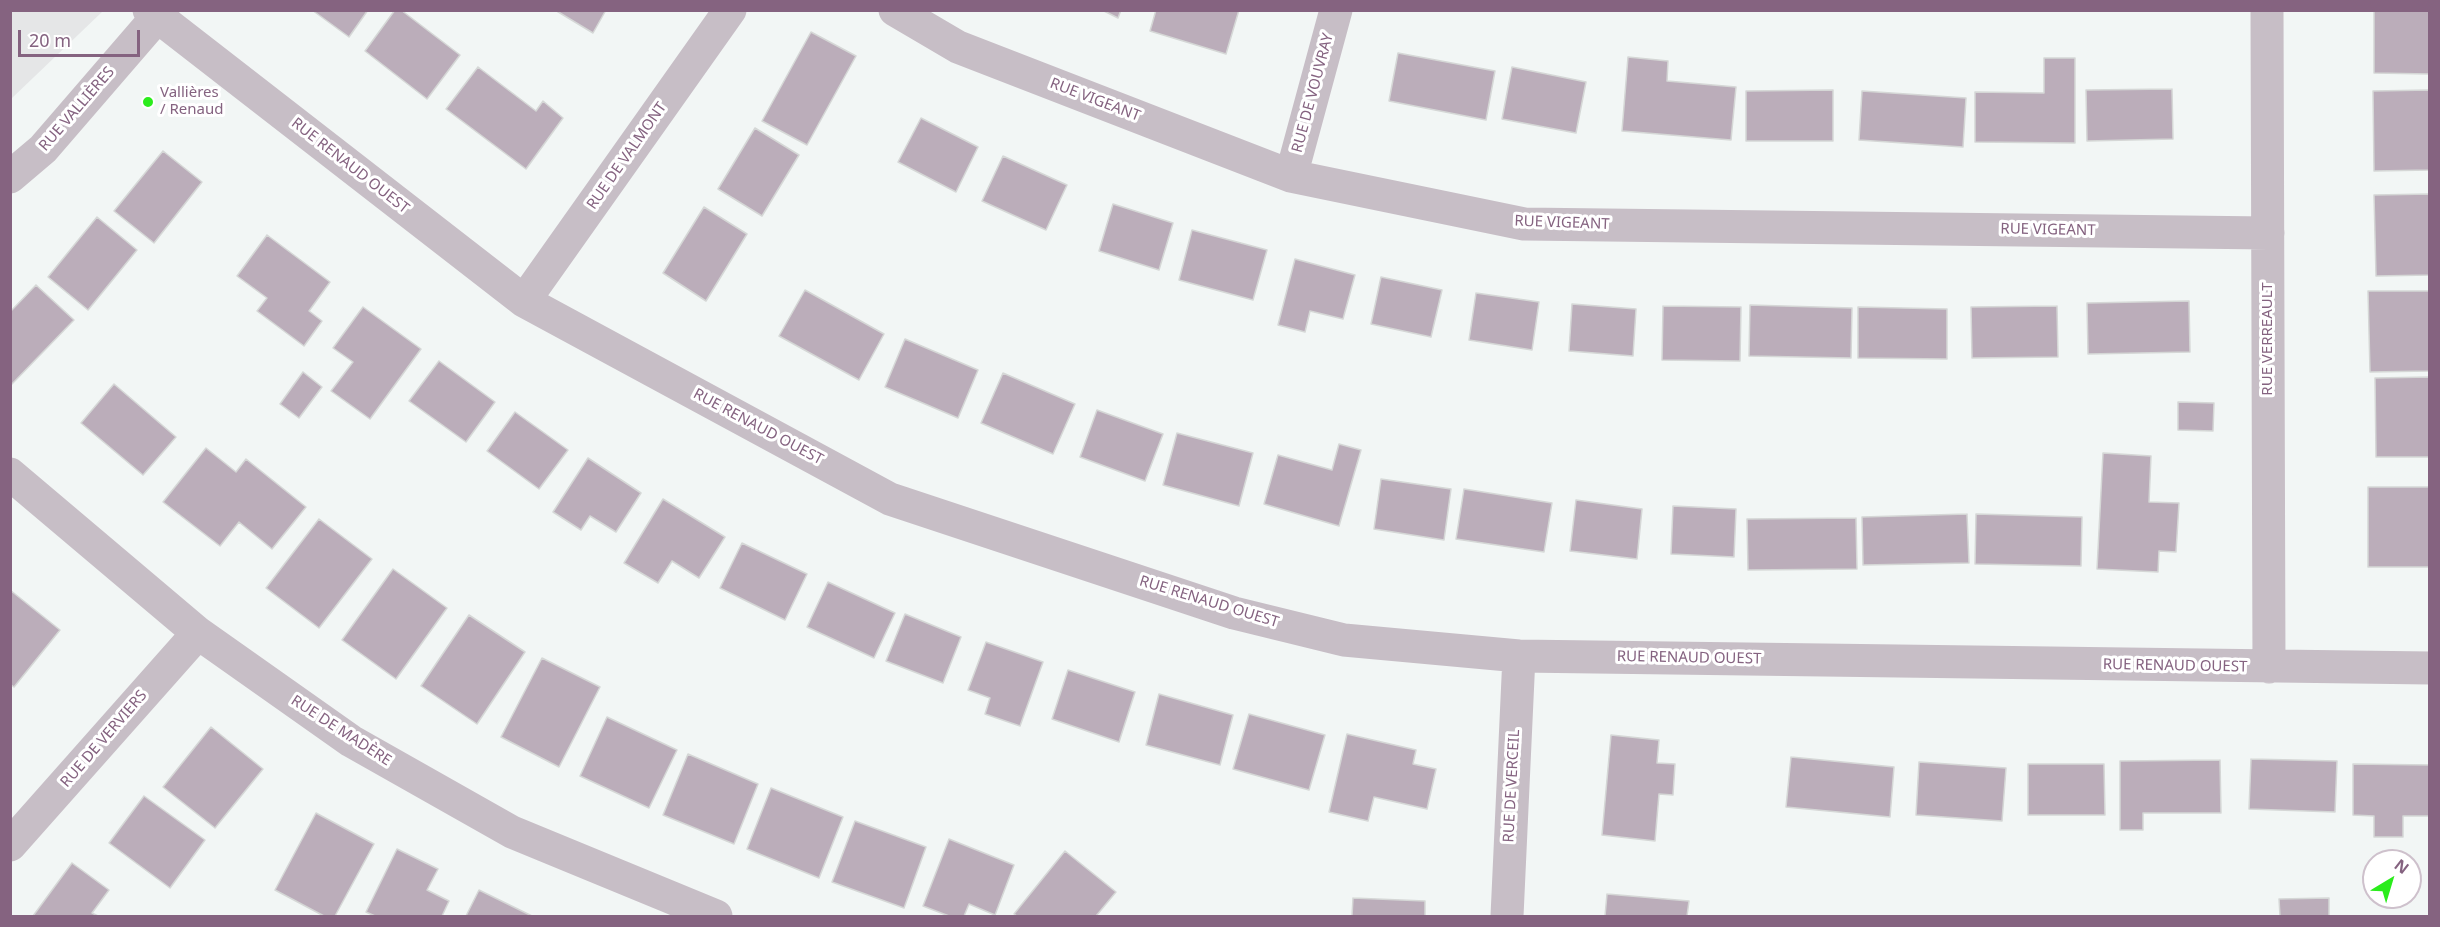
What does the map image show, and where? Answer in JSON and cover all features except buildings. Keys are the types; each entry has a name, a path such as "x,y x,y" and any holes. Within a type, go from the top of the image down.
{"street":[{"name":"RUE DE VALMONT","path":"524,301 730,10"},
{"name":"RUE VIGEANT","path":"895,10 958,48 1291,176 1524,224 2268,232"},
{"name":"RUE DE VOUVRAY","path":"1291,176 1336,10"},
{"name":"RUE VERREAULT","path":"2267,10 2269,668"},
{"name":"RUE RENAUD OUEST","path":"156,12 524,301 890,498 1256,618 1344,640 1519,656 2269,668 2430,668"},
{"name":"RUE VALLIÈRES","path":"10,177 43,149 156,12"},
{"name":"RUE DE MADÈRE","path":"10,474 198,633 351,741 512,832 716,916"},
{"name":"RUE DE VERVIERS","path":"10,845 198,633"},
{"name":"RUE DE VERCEIL","path":"1507,916 1519,656"}],"shaded area":[{"path":"98,10 102,12 11,99 11,11"}],"place":[{"name":"Vallières / Renaud","path":"148,102"}]}
